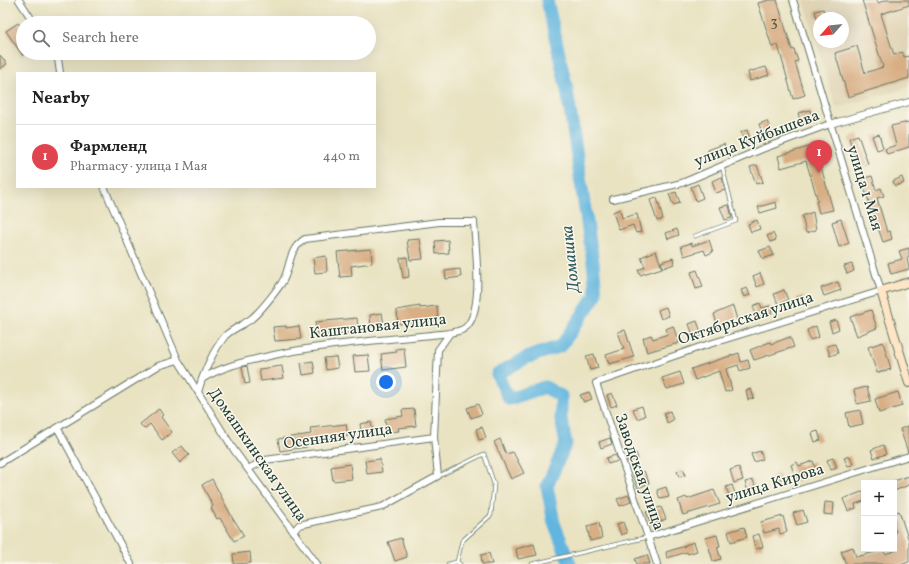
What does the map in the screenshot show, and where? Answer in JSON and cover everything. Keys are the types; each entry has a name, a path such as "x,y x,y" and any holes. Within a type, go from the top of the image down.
{"main road":[{"name":"Октябрьская улица","path":"881,291 909,282"},
{"name":"улица 1 Мая","path":"881,291 909,383"}],"street":[{"path":"19,0 29,16"},
{"name":"улица 1 Мая","path":"793,0 881,291"},
{"path":"58,60 60,72"},
{"name":"улица Куйбышева","path":"613,199 682,183 830,124 909,102"},
{"name":"Домашкинская улица","path":"104,188 178,360 234,450 317,564"},
{"name":"Каштановая улица","path":"439,222 474,222 478,285 472,318 464,328 450,334 301,349 222,368 202,379 212,354 227,335 251,318 272,298 284,280 291,255 298,244 305,240 439,222"},
{"name":"Октябрьская улица","path":"596,388 596,383 685,352 881,291"},
{"path":"293,532 299,525 382,507 438,476 434,437 438,350 450,334"},
{"path":"0,463 58,429 158,366 178,360"},
{"path":"198,392 202,379"},
{"name":"Заводская улица","path":"596,388 657,564"},
{"path":"58,429 130,564"},
{"name":"Осенняя улица","path":"248,469 265,460 434,437"},
{"name":"улица Кирова","path":"648,537 909,456"}],"lane":[{"path":"695,236 736,221 722,166"},
{"path":"438,476 484,454 494,484 491,515 462,541 458,563 448,564"},
{"path":"532,564 648,537"}],"shaded area":[{"path":"804,0 909,0 909,87 836,108 818,48 849,48 849,12 813,12 813,30"}],"building":[{"path":"769,0 777,0 792,50 794,49 798,61 795,62 805,95 793,99 778,45 772,47 758,3"},
{"path":"862,0 877,0 878,3 886,0 909,0 909,5 881,14 894,55 902,52 904,57 909,56 909,78 848,97 835,53 857,46 865,73 883,67"},
{"path":"823,9 824,12 815,12"},
{"path":"16,24 16,46 6,31"},
{"path":"0,55 7,64 0,69"},
{"path":"766,67 769,75 750,81 748,72"},
{"path":"810,110 812,119 801,123 798,113"},
{"path":"767,121 772,135 764,138 759,124"},
{"path":"909,122 909,147 887,154 885,149 896,145 891,126"},
{"path":"747,130 752,144 746,146 741,132"},
{"path":"879,134 883,148 877,150 872,136"},
{"path":"858,135 868,164 859,167 849,138"},
{"path":"724,144 727,151 710,157 708,150"},
{"path":"815,145 833,210 819,213 816,201 818,201 806,161 781,168 778,156"},
{"path":"757,165 763,182 756,184 750,167"},
{"path":"872,176 876,190 881,188 884,196 877,198 887,232 890,231 892,239 883,242 861,179"},
{"path":"722,177 725,190 716,193 712,181"},
{"path":"902,177 904,183 895,186 893,181"},
{"path":"698,184 703,198 696,201 691,187"},
{"path":"676,192 680,203 673,205 669,194"},
{"path":"657,198 663,219 657,221 650,200"},
{"path":"776,202 777,208 760,213 758,207"},
{"path":"729,205 732,218 725,220 720,207"},
{"path":"620,209 622,218 637,214 641,232 636,233 633,225 619,230 613,212"},
{"path":"813,212 816,230 806,233 802,216"},
{"path":"841,219 849,243 839,247 832,222"},
{"path":"757,220 760,229 751,232 748,224"},
{"path":"677,229 679,235 668,239 666,233"},
{"path":"773,233 776,240 770,242 767,236"},
{"path":"420,239 423,259 410,260 407,240"},
{"path":"448,240 449,253 436,254 435,241"},
{"path":"709,240 713,252 706,255 704,250 684,256 681,246 692,243 692,246"},
{"path":"770,247 774,255 763,259 759,251"},
{"path":"909,248 909,257 907,257 909,269 891,274 888,263 902,259 899,251"},
{"path":"371,249 372,263 351,266 352,276 340,277 337,252"},
{"path":"656,251 662,268 640,275 638,270 645,267 641,257"},
{"path":"326,256 327,272 315,273 313,258"},
{"path":"407,257 409,277 403,278 400,258"},
{"path":"673,258 674,264 663,268 661,262"},
{"path":"852,264 854,271 847,274 844,266"},
{"path":"460,269 461,277 446,279 445,271"},
{"path":"697,270 703,287 696,289 691,272"},
{"path":"760,273 764,284 757,287 753,276"},
{"path":"838,282 841,290 824,296 821,288"},
{"path":"747,288 750,295 744,297 741,290"},
{"path":"784,290 788,300 778,304 774,294"},
{"path":"803,296 805,303 799,305 796,298"},
{"path":"760,303 762,308 770,306 772,313 757,317 753,306"},
{"path":"420,306 420,308 437,306 438,320 398,324 397,310"},
{"path":"733,306 738,323 719,330 714,314"},
{"path":"666,307 669,316 661,319 658,310"},
{"path":"871,310 877,328 857,336 850,317"},
{"path":"382,313 384,325 371,327 370,315"},
{"path":"357,318 358,332 317,337 315,322"},
{"path":"836,320 839,329 832,332 829,322"},
{"path":"697,321 702,335 694,338 689,324"},
{"path":"286,326 286,328 299,326 301,339 275,341 273,327"},
{"path":"673,326 679,343 647,352 643,338 651,335 653,339 668,334 666,329"},
{"path":"816,326 819,337 810,340 807,330"},
{"path":"625,330 634,357 609,364 606,355 624,349 618,332"},
{"path":"790,337 794,347 754,360 750,350 770,342 771,344"},
{"path":"883,342 891,369 877,373 868,347"},
{"path":"835,344 838,353 830,356 827,346"},
{"path":"404,348 406,367 383,370 381,354 397,352 396,349"},
{"path":"739,353 741,362 748,360 750,368 740,371 738,365 726,369 732,390 725,392 719,371 695,380 691,369"},
{"path":"594,354 598,368 590,370 586,356"},
{"path":"368,355 370,371 355,372 353,356"},
{"path":"336,357 338,368 326,370 324,358"},
{"path":"313,361 315,373 303,375 301,363"},
{"path":"247,366 250,383 245,384 242,367"},
{"path":"282,366 284,378 261,381 259,369"},
{"path":"680,372 684,384 667,389 662,378"},
{"path":"867,387 871,401 857,404 854,390"},
{"path":"751,389 754,398 748,400 746,390"},
{"path":"589,392 592,399 584,402 580,395"},
{"path":"898,392 902,406 879,413 875,399"},
{"path":"612,393 617,405 611,407 607,395"},
{"path":"478,404 482,414 471,418 467,408"},
{"path":"642,406 645,416 637,419 633,409"},
{"path":"159,409 163,415 161,417 172,432 162,440 150,424 144,429 140,424"},
{"path":"414,409 416,426 398,428 399,431 387,432 385,419 403,416 402,410"},
{"path":"860,410 863,424 849,427 846,413"},
{"path":"670,411 673,420 667,423 664,413"},
{"path":"371,422 373,434 362,436 360,424"},
{"path":"346,424 348,436 307,442 307,447 280,451 278,439 311,434 310,428"},
{"path":"908,426 909,452 900,429"},
{"path":"482,427 486,438 479,440 476,429"},
{"path":"818,431 821,440 815,442 812,433"},
{"path":"610,438 612,444 601,448 599,442"},
{"path":"500,439 506,454 513,452 524,473 511,479 494,442"},
{"path":"883,445 886,454 874,458 871,450"},
{"path":"182,446 189,455 180,463 172,453"},
{"path":"760,451 763,459 754,462 751,454"},
{"path":"636,453 638,459 628,462 626,457"},
{"path":"616,455 618,461 608,464 606,458"},
{"path":"850,456 853,465 848,466 844,458"},
{"path":"833,458 837,468 831,470 827,460"},
{"path":"380,459 382,472 367,474 365,461"},
{"path":"813,461 817,473 797,481 791,465 797,462 799,466"},
{"path":"350,464 352,479 333,481 331,467"},
{"path":"739,467 743,480 734,483 730,470"},
{"path":"684,470 685,476 679,477 677,471"},
{"path":"644,471 649,483 638,488 633,475"},
{"path":"778,474 781,480 774,482 772,476"},
{"path":"909,476 909,485 897,490 897,480"},
{"path":"212,479 234,521 244,536 234,541 220,518 217,519 211,508 213,506 202,485"},
{"path":"753,480 757,492 749,494 745,482"},
{"path":"732,485 736,496 730,498 726,487"},
{"path":"666,487 669,497 660,499 657,490"},
{"path":"714,490 720,504 683,515 678,500 686,497 687,499"},
{"path":"861,492 861,502 855,504 856,508 848,511 843,499"},
{"path":"629,495 631,502 620,506 617,499"},
{"path":"825,502 834,503 833,515 824,514"},
{"path":"661,507 666,519 651,525 646,512"},
{"path":"803,510 807,522 797,525 793,513"},
{"path":"899,511 909,541 909,562 903,564 846,564 841,551 853,547 856,557 875,552 884,552 885,554 897,552 897,512"},
{"path":"783,516 787,532 780,534 779,529 764,533 761,522"},
{"path":"623,522 627,533 621,535 617,524"},
{"path":"599,523 602,538 590,541 587,526"},
{"path":"744,527 747,537 731,542 728,532"},
{"path":"759,534 763,547 756,549 752,536"},
{"path":"717,535 720,546 717,547 721,559 713,561 706,538"},
{"path":"401,538 407,557 395,561 388,542"},
{"path":"694,542 697,551 688,554 687,552 667,558 666,552"},
{"path":"534,544 537,555 518,559 516,549"},
{"path":"250,552 251,563 234,564 233,554"},
{"path":"489,553 492,564 482,564 481,555"},
{"path":"647,555 650,564 637,564 635,559"}],"waterway":[{"name":"Домашка","path":"547,0 567,90 593,262 596,295 561,346 526,358 497,374 509,399 545,387 561,396 561,419 566,443 547,486 554,523 570,564"}],"place":[{"name":"Фармленд","path":"819,173"}]}
